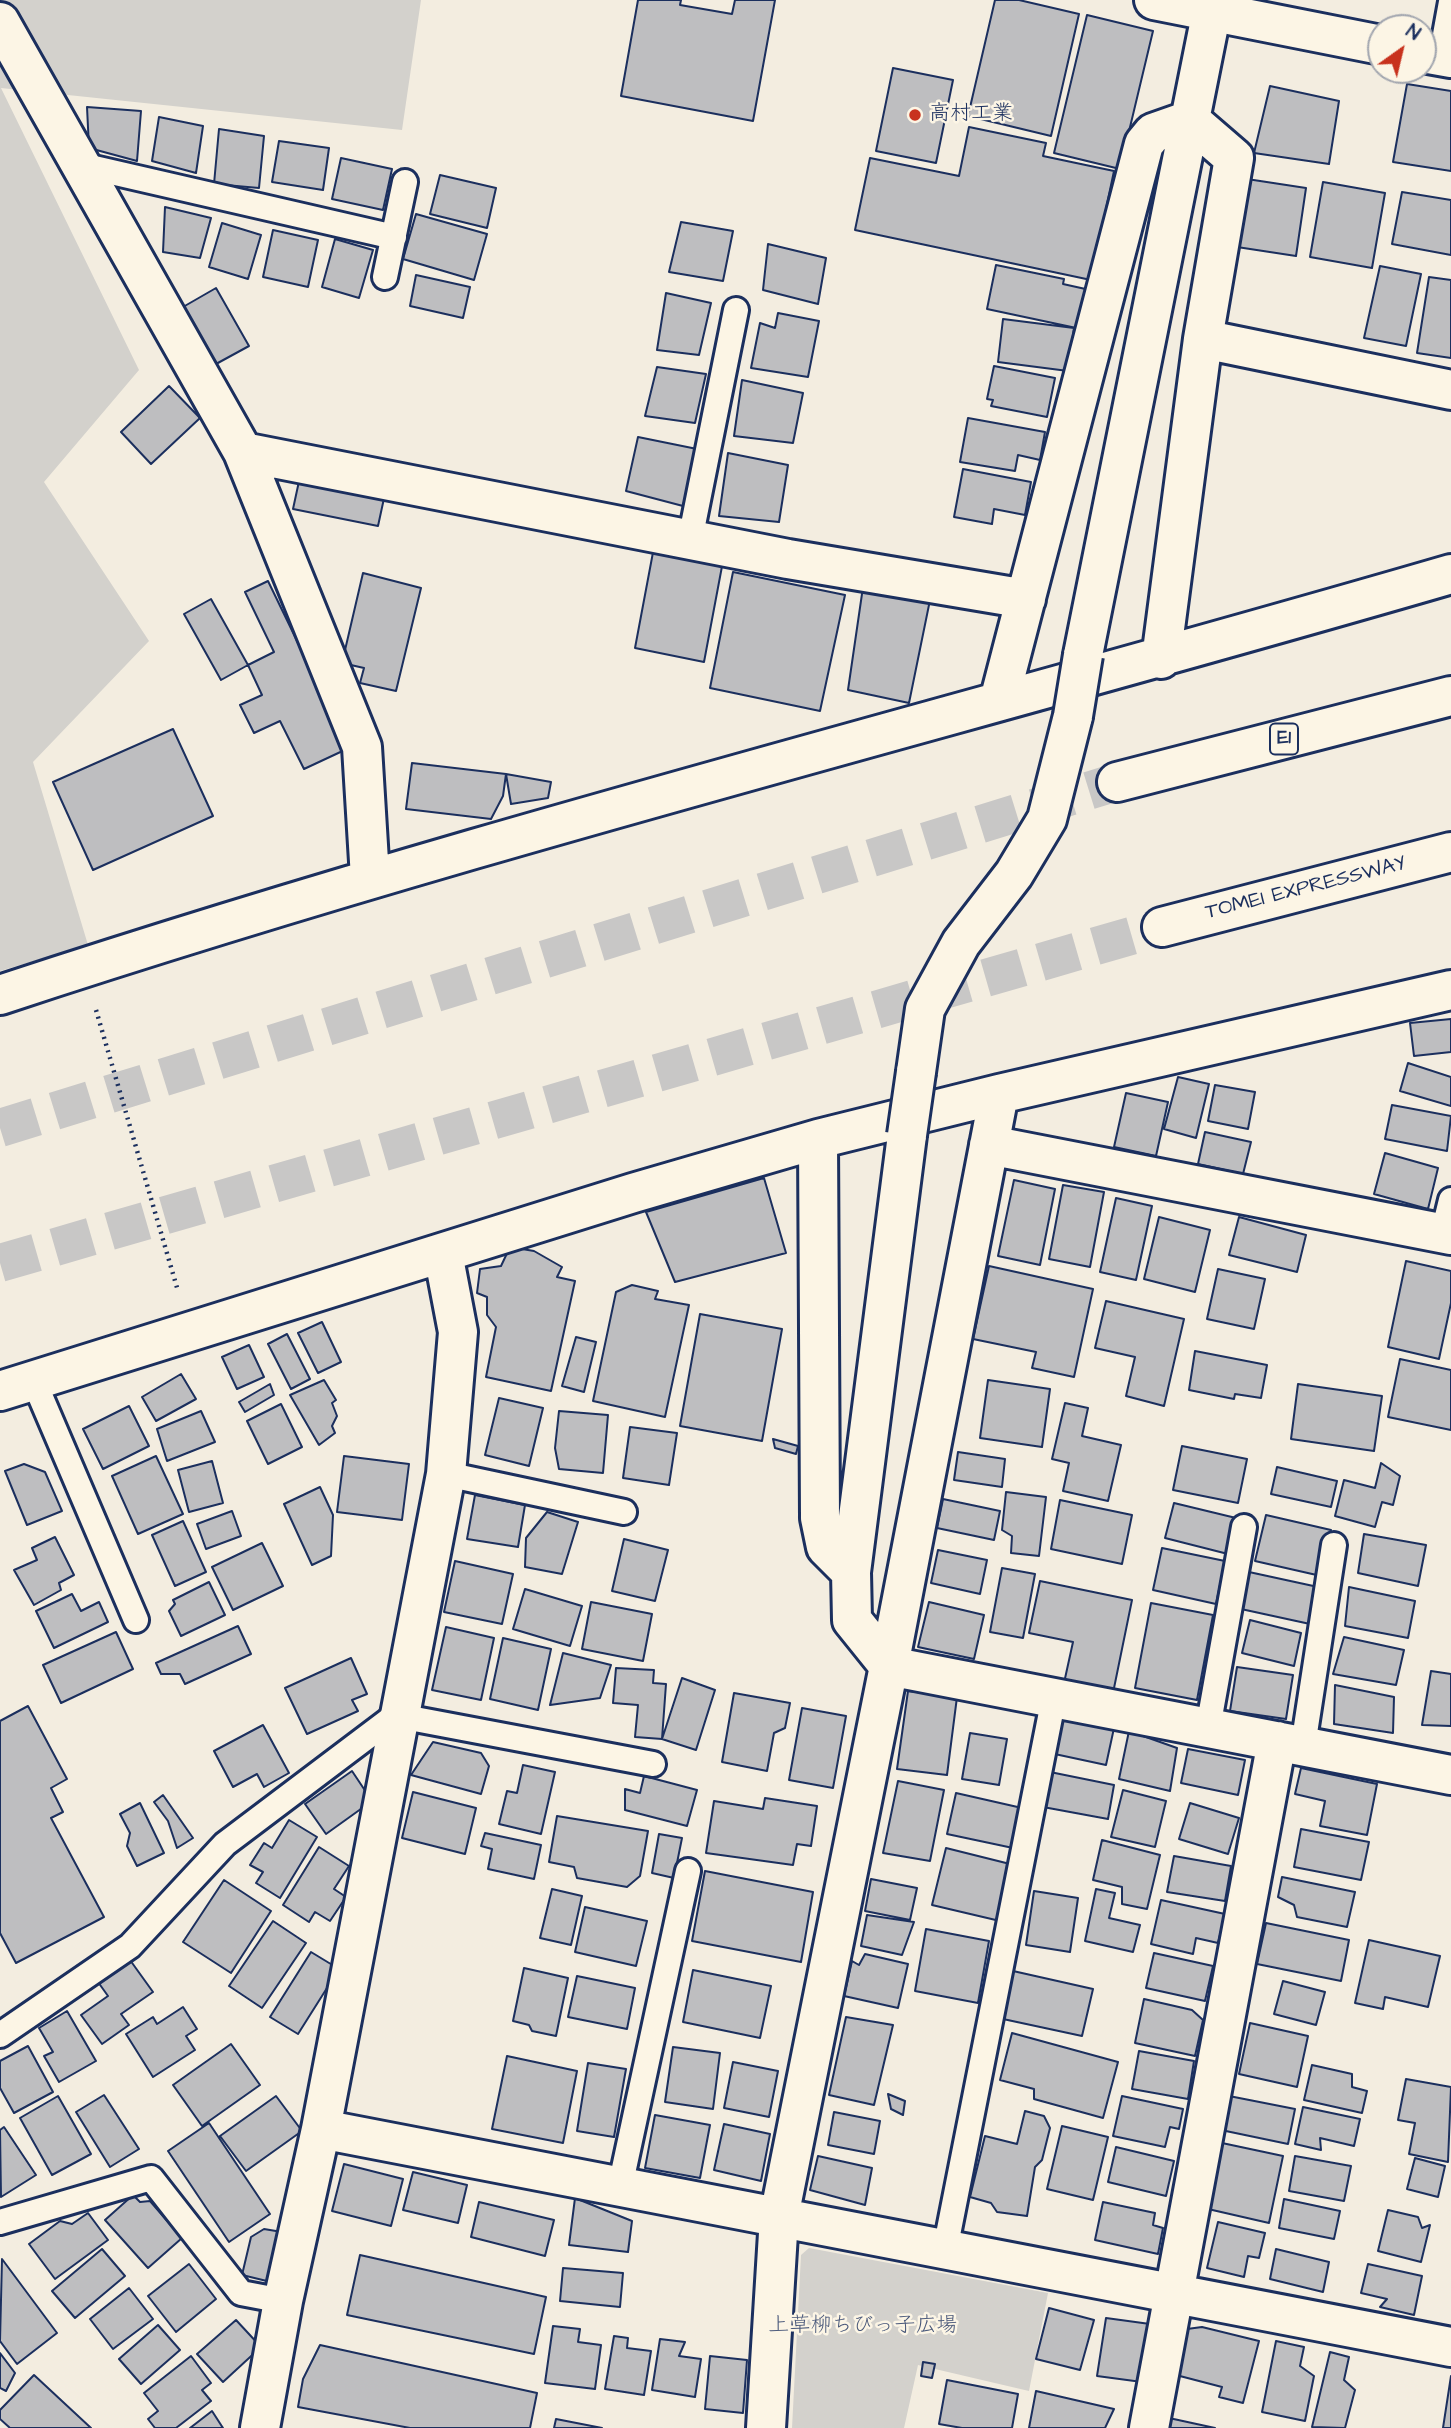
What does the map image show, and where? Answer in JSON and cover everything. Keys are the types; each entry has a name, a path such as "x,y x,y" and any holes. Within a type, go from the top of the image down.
{"main road":[{"path":"1154,0 1212,6 1367,42"},
{"path":"1212,6 1073,716 1047,819 1014,874 961,943 925,1009 851,1572 852,1620 889,1666 1451,1775"},
{"path":"0,22 243,452 362,747 370,878"},
{"path":"1161,659 1203,339 1234,158 1190,120"},
{"path":"999,701 1144,144 1153,133 1190,120"},
{"path":"1203,339 1451,390"},
{"path":"243,452 690,540 1026,600"},
{"path":"0,995 370,878 999,701 1161,659 1451,574"},
{"name":"E1","path":"1117,782 1451,696"},
{"name":"TOMEI EXPRESSWAY","path":"1162,926 1451,852"},
{"path":"17,1385 633,1192 818,1139 999,1094 1451,990"},
{"path":"766,2428 779,2217 999,1094"},
{"path":"818,1139 820,1518 826,1547 851,1572"},
{"path":"989,1145 1448,1223"},
{"path":"260,2428 283,2301 321,2129 446,1474 458,1332 443,1253"},
{"path":"1149,2428 1290,1744"},
{"path":"321,2129 1451,2347"}],"lane":[{"path":"1438,56 1451,2"},
{"path":"80,165 394,237"},
{"path":"385,278 405,182"},
{"path":"690,540 736,310"},
{"path":"17,1385 136,1620"},
{"path":"446,1474 624,1512"},
{"path":"1208,1728 1244,1527"},
{"path":"1290,1744 1334,1545"},
{"path":"945,2250 981,2052 1054,1698"},
{"path":"0,2035 130,1945 225,1844 388,1721 399,1716 653,1764"},
{"path":"620,2187 688,1871"},
{"path":"0,2222 151,2178 241,2294 283,2301"}],"path":[{"path":"95,1007 180,1296"}],"green space":[{"path":"0,0 421,0 402,130 1,88 139,370 44,482 149,641 33,762 88,945 0,971"},
{"name":"上草柳ちびっ子広場","path":"809,2248 1048,2293 1029,2391 918,2365 904,2428 792,2428 801,2255"}],"building":[{"path":"638,0 681,0 680,5 732,14 735,0 775,0 753,121 621,96"},
{"path":"995,0 1019,0 1079,14 1051,136 968,116"},
{"path":"1087,15 1153,31 1120,169 1054,153"},
{"name":"高村工業","path":"893,68 953,80 936,163 876,151"},
{"path":"1407,84 1451,91 1451,171 1393,162"},
{"path":"1270,86 1339,101 1329,164 1254,153"},
{"path":"87,107 141,111 137,161 89,148"},
{"path":"159,117 203,126 196,173 152,161"},
{"path":"969,127 1046,143 1043,156 1114,171 1091,280 855,230 870,158 959,176"},
{"path":"219,129 264,136 259,188 214,184"},
{"path":"279,141 329,148 323,190 272,182"},
{"path":"341,158 392,169 383,210 332,199"},
{"path":"440,175 496,188 487,228 430,214"},
{"path":"1247,179 1306,188 1296,256 1237,247"},
{"path":"1323,182 1385,193 1372,268 1310,257"},
{"path":"1402,192 1451,200 1451,255 1392,244"},
{"path":"165,207 211,218 200,258 163,252"},
{"path":"416,214 487,234 474,280 403,259"},
{"path":"681,222 733,231 723,281 669,272"},
{"path":"222,223 261,235 248,279 209,267"},
{"path":"273,230 318,240 308,287 263,277"},
{"path":"335,239 373,250 359,298 322,287"},
{"path":"768,244 826,258 818,304 763,290"},
{"path":"996,265 1064,279 1063,284 1090,290 1081,329 987,309"},
{"path":"1380,266 1421,274 1406,346 1364,338"},
{"path":"416,275 470,287 463,318 410,306"},
{"path":"1429,277 1451,280 1451,358 1417,353"},
{"path":"216,288 249,346 216,364 183,307"},
{"path":"666,293 711,303 699,355 657,350"},
{"path":"778,313 819,321 808,377 751,368 760,323 775,328"},
{"path":"1003,319 1074,328 1068,371 998,362"},
{"path":"994,366 1055,378 1047,417 991,406 993,400 987,399"},
{"path":"657,367 706,374 695,423 645,416"},
{"path":"742,380 803,393 793,443 734,436"},
{"path":"169,386 200,418 151,464 121,432"},
{"path":"968,418 1045,432 1040,460 1018,455 1015,471 960,462"},
{"path":"638,437 697,449 683,506 626,491"},
{"path":"728,453 788,465 779,522 719,516"},
{"path":"963,469 1031,482 1025,515 994,509 992,524 954,517"},
{"path":"301,472 386,489 378,526 293,509"},
{"path":"654,547 723,561 704,662 635,648"},
{"path":"733,572 845,595 820,711 710,688"},
{"path":"363,573 421,588 396,691 360,683 364,668 342,663"},
{"path":"268,581 349,748 304,769 280,721 254,733 240,705 262,695 248,665 274,652 245,592"},
{"path":"863,587 930,600 909,703 848,690"},
{"path":"211,599 248,665 221,680 184,614"},
{"path":"173,729 213,816 93,870 53,782"},
{"path":"412,763 506,774 503,796 491,819 406,809"},
{"path":"506,774 551,782 548,798 511,804"},
{"path":"1451,1019 1451,1052 1414,1056 1410,1023"},
{"path":"1408,1063 1451,1077 1451,1106 1400,1091"},
{"path":"1178,1077 1209,1084 1196,1138 1164,1129"},
{"path":"1215,1085 1255,1092 1248,1129 1208,1121"},
{"path":"1126,1093 1168,1102 1156,1156 1114,1147"},
{"path":"1392,1105 1451,1116 1447,1151 1385,1139"},
{"path":"1205,1132 1251,1142 1243,1174 1198,1164"},
{"path":"1385,1153 1438,1168 1428,1209 1374,1194"},
{"path":"764,1178 786,1253 675,1282 646,1212"},
{"path":"1014,1180 1055,1189 1040,1265 998,1256"},
{"path":"1063,1185 1104,1192 1090,1267 1049,1259"},
{"path":"1116,1198 1152,1206 1136,1280 1100,1272"},
{"path":"1159,1217 1210,1230 1195,1292 1144,1279"},
{"path":"1239,1217 1306,1235 1297,1272 1229,1255"},
{"path":"510,1247 534,1251 562,1267 557,1277 575,1281 551,1391 486,1377 496,1327 487,1315 487,1297 477,1293 480,1269 501,1266"},
{"path":"1406,1261 1451,1271 1451,1303 1439,1359 1388,1347"},
{"path":"989,1266 1093,1289 1074,1377 1032,1368 1036,1352 973,1339"},
{"path":"1218,1269 1265,1279 1254,1329 1207,1319"},
{"path":"632,1285 658,1291 655,1299 689,1305 665,1417 593,1401 616,1292"},
{"path":"1106,1301 1184,1319 1164,1406 1126,1396 1135,1357 1095,1348"},
{"path":"700,1314 782,1329 762,1441 680,1426"},
{"path":"322,1322 341,1362 318,1373 298,1333"},
{"path":"287,1334 310,1379 291,1389 268,1344"},
{"path":"576,1337 596,1342 584,1392 562,1386"},
{"path":"249,1345 264,1377 237,1389 222,1357"},
{"path":"1195,1351 1267,1365 1261,1398 1235,1394 1234,1399 1189,1390"},
{"path":"1400,1359 1451,1370 1451,1430 1388,1417"},
{"path":"181,1374 196,1399 156,1421 142,1397"},
{"path":"324,1380 336,1400 332,1403 337,1416 332,1426 335,1433 319,1445 290,1395"},
{"path":"988,1380 1050,1389 1042,1447 980,1438"},
{"path":"270,1384 274,1395 245,1412 239,1402"},
{"path":"1298,1384 1382,1396 1374,1451 1291,1439"},
{"path":"499,1398 543,1408 529,1466 485,1455"},
{"path":"1065,1403 1088,1408 1082,1436 1121,1445 1108,1501 1063,1491 1069,1463 1052,1459"},
{"path":"281,1404 302,1447 268,1464 247,1421"},
{"path":"129,1406 149,1446 103,1469 83,1429"},
{"path":"201,1411 215,1442 167,1461 157,1429"},
{"path":"559,1411 608,1415 603,1473 559,1469 555,1448"},
{"path":"630,1427 677,1433 669,1485 623,1478"},
{"path":"773,1439 798,1446 796,1454 775,1448"},
{"path":"1182,1446 1247,1459 1238,1503 1173,1490"},
{"path":"958,1452 1005,1459 1002,1487 954,1480"},
{"path":"156,1456 183,1514 138,1534 112,1476"},
{"path":"344,1456 409,1464 402,1520 337,1512"},
{"path":"212,1461 223,1503 189,1512 178,1470"},
{"path":"1381,1463 1400,1476 1393,1505 1382,1502 1375,1527 1335,1516 1344,1480 1375,1488"},
{"path":"24,1464 45,1472 62,1511 27,1525 5,1471"},
{"path":"1277,1467 1337,1481 1331,1507 1271,1494"},
{"path":"320,1487 333,1515 331,1556 312,1565 284,1504"},
{"path":"1006,1492 1046,1497 1039,1556 1011,1553 1012,1536 1002,1530"},
{"path":"475,1495 525,1505 518,1547 467,1539"},
{"path":"943,1499 1000,1511 994,1540 937,1528"},
{"path":"1060,1500 1132,1515 1122,1564 1051,1549"},
{"path":"1174,1503 1236,1518 1228,1554 1165,1538"},
{"path":"232,1511 241,1536 206,1549 197,1524"},
{"path":"547,1512 578,1522 562,1574 525,1567 526,1538"},
{"path":"1266,1515 1331,1530 1321,1576 1255,1561"},
{"path":"183,1521 206,1572 175,1586 152,1535"},
{"path":"1364,1534 1426,1545 1418,1586 1358,1573"},
{"path":"55,1537 74,1575 59,1583 61,1590 34,1605 14,1570 37,1560 32,1548"},
{"path":"624,1539 668,1550 655,1601 612,1591"},
{"path":"262,1543 283,1586 233,1610 212,1567"},
{"path":"1162,1548 1225,1561 1216,1604 1153,1590"},
{"path":"938,1550 987,1560 980,1594 931,1583"},
{"path":"455,1561 513,1574 502,1624 444,1612"},
{"path":"1002,1568 1035,1574 1023,1638 990,1632"},
{"path":"1249,1572 1318,1587 1310,1624 1241,1609"},
{"path":"1040,1581 1132,1600 1113,1693 1064,1683 1073,1642 1029,1633"},
{"path":"209,1582 225,1615 181,1636 169,1611 175,1604 173,1600"},
{"path":"1349,1587 1415,1601 1408,1638 1345,1626"},
{"path":"525,1589 582,1606 570,1646 513,1629"},
{"path":"72,1594 81,1611 99,1602 108,1622 54,1648 36,1611"},
{"path":"591,1602 652,1614 643,1661 582,1649"},
{"path":"929,1602 984,1615 974,1659 918,1647"},
{"path":"1151,1603 1213,1615 1197,1700 1135,1688"},
{"path":"1250,1620 1301,1633 1294,1666 1242,1653"},
{"path":"238,1626 251,1654 185,1684 180,1674 161,1674 156,1663"},
{"path":"446,1627 494,1638 481,1700 432,1690"},
{"path":"116,1632 133,1669 61,1703 43,1665"},
{"path":"1344,1637 1404,1650 1396,1685 1333,1674"},
{"path":"503,1638 551,1649 538,1710 490,1699"},
{"path":"563,1653 611,1665 600,1698 550,1705"},
{"path":"351,1658 367,1694 352,1700 358,1711 307,1734 285,1688"},
{"path":"1237,1667 1293,1675 1286,1719 1230,1711"},
{"path":"616,1668 654,1670 653,1683 666,1684 662,1739 635,1737 638,1705 613,1703"},
{"path":"1431,1671 1451,1674 1451,1726 1422,1725"},
{"path":"682,1678 715,1690 696,1750 662,1739"},
{"path":"1335,1685 1394,1697 1393,1733 1334,1724"},
{"path":"908,1691 957,1697 947,1775 897,1769"},
{"path":"734,1693 790,1703 785,1728 774,1733 767,1771 722,1762"},
{"path":"28,1706 67,1779 51,1788 63,1812 51,1818 104,1917 16,1963 0,1933 0,1721"},
{"path":"802,1708 846,1716 833,1788 789,1780"},
{"path":"1060,1712 1114,1728 1106,1765 1050,1753"},
{"path":"263,1725 289,1773 264,1787 257,1774 233,1787 214,1751"},
{"path":"1129,1731 1177,1748 1170,1791 1119,1779"},
{"path":"970,1733 1007,1739 999,1785 962,1779"},
{"path":"433,1742 481,1753 489,1766 481,1794 411,1775"},
{"path":"1188,1749 1245,1760 1238,1795 1181,1783"},
{"path":"523,1765 555,1772 541,1834 499,1824 507,1791 517,1793"},
{"path":"1301,1768 1377,1784 1367,1835 1320,1826 1325,1801 1295,1794"},
{"path":"352,1771 372,1801 326,1834 305,1804"},
{"path":"1050,1772 1114,1785 1108,1819 1043,1807"},
{"path":"644,1776 697,1790 687,1826 625,1810 625,1789 640,1793"},
{"path":"898,1781 944,1790 930,1861 883,1853"},
{"path":"1123,1790 1166,1801 1155,1847 1111,1837"},
{"path":"413,1792 476,1808 465,1854 402,1838"},
{"path":"956,1793 1022,1808 1013,1848 947,1834"},
{"path":"163,1795 193,1838 177,1848 168,1821 154,1802"},
{"path":"765,1798 817,1806 811,1846 797,1844 793,1865 706,1853 714,1801 763,1809"},
{"path":"140,1803 164,1853 137,1866 127,1846 130,1833 120,1814"},
{"path":"1190,1803 1239,1818 1228,1854 1179,1839"},
{"path":"557,1816 648,1831 640,1876 627,1887 577,1878 574,1867 549,1862"},
{"path":"289,1820 317,1837 280,1898 256,1883 263,1872 250,1865 264,1843 272,1848"},
{"path":"1301,1829 1369,1842 1361,1880 1294,1867"},
{"path":"485,1833 541,1845 534,1879 488,1869 492,1849 481,1846"},
{"path":"659,1834 682,1838 674,1878 652,1873"},
{"path":"1102,1840 1160,1855 1147,1909 1122,1904 1122,1887 1093,1880"},
{"path":"319,1847 349,1866 334,1889 346,1897 330,1921 315,1912 309,1922 283,1905"},
{"path":"946,1848 1014,1865 1000,1921 932,1905"},
{"path":"1174,1856 1231,1866 1225,1901 1167,1892"},
{"path":"705,1871 813,1892 801,1962 692,1941"},
{"path":"1282,1877 1355,1892 1347,1927 1297,1917 1294,1905 1278,1897"},
{"path":"871,1879 917,1888 910,1920 865,1911"},
{"path":"224,1880 271,1911 231,1973 183,1942"},
{"path":"552,1889 582,1896 571,1945 540,1938"},
{"path":"1096,1889 1115,1893 1109,1918 1140,1925 1133,1952 1085,1941"},
{"path":"1034,1891 1078,1898 1070,1952 1026,1945"},
{"path":"1161,1900 1225,1914 1218,1943 1196,1938 1193,1954 1151,1944"},
{"path":"585,1907 647,1921 636,1966 575,1952"},
{"path":"867,1915 914,1922 902,1955 861,1946"},
{"path":"273,1921 306,1943 262,2008 229,1986"},
{"path":"1266,1923 1349,1940 1341,1981 1257,1964"},
{"path":"926,1929 989,1941 978,2003 915,1991"},
{"path":"1369,1940 1440,1956 1428,2007 1385,1997 1383,2009 1355,2003"},
{"path":"311,1952 339,1969 298,2034 270,2017"},
{"path":"1154,1953 1213,1966 1205,2001 1146,1988"},
{"path":"865,1954 908,1964 898,2008 844,1996 852,1961 859,1965"},
{"path":"130,1960 153,1992 121,2014 129,2025 102,2044 81,2015 108,1996 98,1982"},
{"path":"524,1968 568,1978 556,2036 532,2031 529,2025 513,2021"},
{"path":"693,1970 771,1986 760,2038 683,2022"},
{"path":"1013,1971 1093,1989 1082,2036 1003,2019"},
{"path":"577,1976 635,1988 627,2029 568,2017"},
{"path":"1283,1981 1325,1992 1316,2025 1274,2014"},
{"path":"1144,1999 1192,2010 1203,2020 1195,2056 1135,2043"},
{"path":"183,2007 197,2029 186,2036 195,2050 153,2077 126,2034 153,2017 157,2024"},
{"path":"67,2011 96,2061 59,2082 44,2056 53,2052 39,2028"},
{"path":"846,2017 893,2025 874,2105 829,2095"},
{"path":"1250,2023 1308,2036 1297,2087 1239,2074"},
{"path":"1012,2033 1118,2062 1103,2118 1034,2099 1034,2089 1000,2080"},
{"path":"231,2044 260,2085 202,2126 173,2085"},
{"path":"28,2046 53,2092 14,2113 0,2088 0,2061"},
{"path":"673,2047 720,2053 713,2109 665,2102"},
{"path":"1139,2051 1194,2061 1188,2099 1132,2089"},
{"path":"507,2056 577,2071 563,2143 492,2129"},
{"path":"733,2062 778,2071 769,2117 724,2108"},
{"path":"588,2063 626,2069 614,2137 577,2131"},
{"path":"1312,2065 1352,2074 1352,2087 1367,2091 1362,2113 1304,2100"},
{"path":"1406,2079 1451,2087 1448,2162 1409,2154 1415,2123 1398,2120"},
{"path":"888,2094 905,2101 903,2115 891,2109"},
{"path":"104,2095 139,2149 110,2167 76,2112"},
{"path":"58,2096 91,2154 52,2175 20,2118"},
{"path":"276,2096 302,2131 246,2171 220,2136"},
{"path":"1122,2096 1183,2109 1179,2129 1170,2127 1165,2147 1113,2136"},
{"path":"1229,2096 1295,2109 1288,2144 1221,2130"},
{"path":"1303,2107 1360,2119 1354,2146 1320,2138 1321,2150 1295,2144"},
{"path":"1025,2111 1044,2116 1050,2128 1042,2160 1035,2167 1027,2216 997,2212 991,2203 970,2197 985,2136 1017,2144"},
{"path":"834,2112 880,2121 874,2154 828,2145"},
{"path":"655,2115 710,2125 700,2178 645,2168"},
{"path":"209,2123 270,2214 229,2242 168,2151"},
{"path":"724,2124 770,2134 761,2181 714,2170"},
{"path":"1062,2126 1108,2137 1093,2200 1047,2189"},
{"path":"4,2127 36,2175 1,2197 0,2130"},
{"path":"1222,2143 1283,2156 1269,2223 1208,2209"},
{"path":"1116,2147 1174,2161 1166,2196 1108,2182"},
{"path":"818,2156 872,2168 865,2205 810,2190"},
{"path":"1295,2156 1351,2166 1344,2201 1289,2191"},
{"path":"1415,2158 1445,2166 1438,2197 1407,2189"},
{"path":"344,2164 403,2179 391,2226 332,2211"},
{"path":"413,2172 467,2185 458,2223 403,2210"},
{"path":"133,2195 140,2202 150,2201 182,2238 148,2268 105,2220"},
{"path":"575,2198 632,2221 628,2252 569,2245"},
{"path":"1284,2199 1340,2211 1334,2239 1279,2228"},
{"path":"479,2202 554,2220 545,2256 471,2237"},
{"path":"1103,2202 1155,2213 1153,2225 1163,2228 1158,2254 1095,2240"},
{"path":"1388,2210 1418,2217 1422,2228 1430,2225 1421,2262 1378,2251"},
{"path":"88,2213 108,2240 55,2279 29,2244 60,2221 72,2224"},
{"path":"1218,2222 1265,2233 1259,2258 1248,2256 1244,2277 1207,2268"},
{"path":"264,2229 282,2232 271,2282 242,2275 251,2237"},
{"path":"102,2249 125,2276 75,2318 52,2291"},
{"path":"1276,2249 1329,2262 1323,2292 1270,2279"},
{"path":"360,2255 546,2297 534,2354 347,2315"},
{"path":"2,2259 57,2333 17,2364 0,2341"},
{"path":"189,2264 216,2299 176,2332 148,2296"},
{"path":"1368,2264 1422,2276 1414,2315 1380,2307 1387,2299 1361,2293"},
{"path":"563,2268 623,2273 620,2307 560,2301"},
{"path":"129,2288 153,2319 113,2349 90,2319"},
{"path":"1049,2308 1094,2320 1080,2370 1036,2359"},
{"path":"1106,2318 1150,2324 1142,2382 1097,2376"},
{"path":"236,2320 261,2347 223,2382 197,2354"},
{"path":"158,2325 180,2350 141,2384 119,2359"},
{"path":"553,2326 580,2329 578,2342 601,2345 595,2389 545,2383"},
{"path":"1202,2327 1259,2341 1243,2403 1219,2397 1222,2387 1176,2375 1187,2329"},
{"path":"614,2336 628,2338 627,2348 651,2351 644,2395 605,2389"},
{"path":"660,2339 685,2342 679,2356 701,2359 695,2397 652,2390"},
{"path":"1276,2341 1304,2347 1300,2366 1314,2376 1305,2421 1262,2412"},
{"path":"320,2345 537,2393 530,2428 410,2428 298,2407 303,2379"},
{"path":"1330,2352 1349,2357 1344,2380 1355,2390 1345,2428 1312,2427"},
{"path":"0,2353 15,2373 6,2391 0,2388"},
{"path":"191,2356 211,2383 202,2390 211,2401 176,2428 155,2428 148,2419 158,2411 144,2393"},
{"path":"710,2356 747,2360 743,2413 705,2409"},
{"path":"923,2362 935,2364 932,2378 921,2376"},
{"path":"34,2375 91,2428 10,2428 0,2419 0,2410"},
{"path":"1451,2376 1451,2428 1443,2428"},
{"path":"947,2380 1018,2394 1012,2428 962,2428 939,2424"},
{"path":"1036,2391 1114,2409 1105,2428 1029,2428"},
{"path":"212,2411 223,2428 190,2428"},
{"path":"1169,2418 1215,2428 1167,2428"},
{"path":"556,2419 602,2428 554,2428"}],"tunnel":[{"path":"0,1128 1117,782"},
{"path":"0,1263 1162,927"}],"place":[{"name":"高村工業","path":"915,115"}]}
